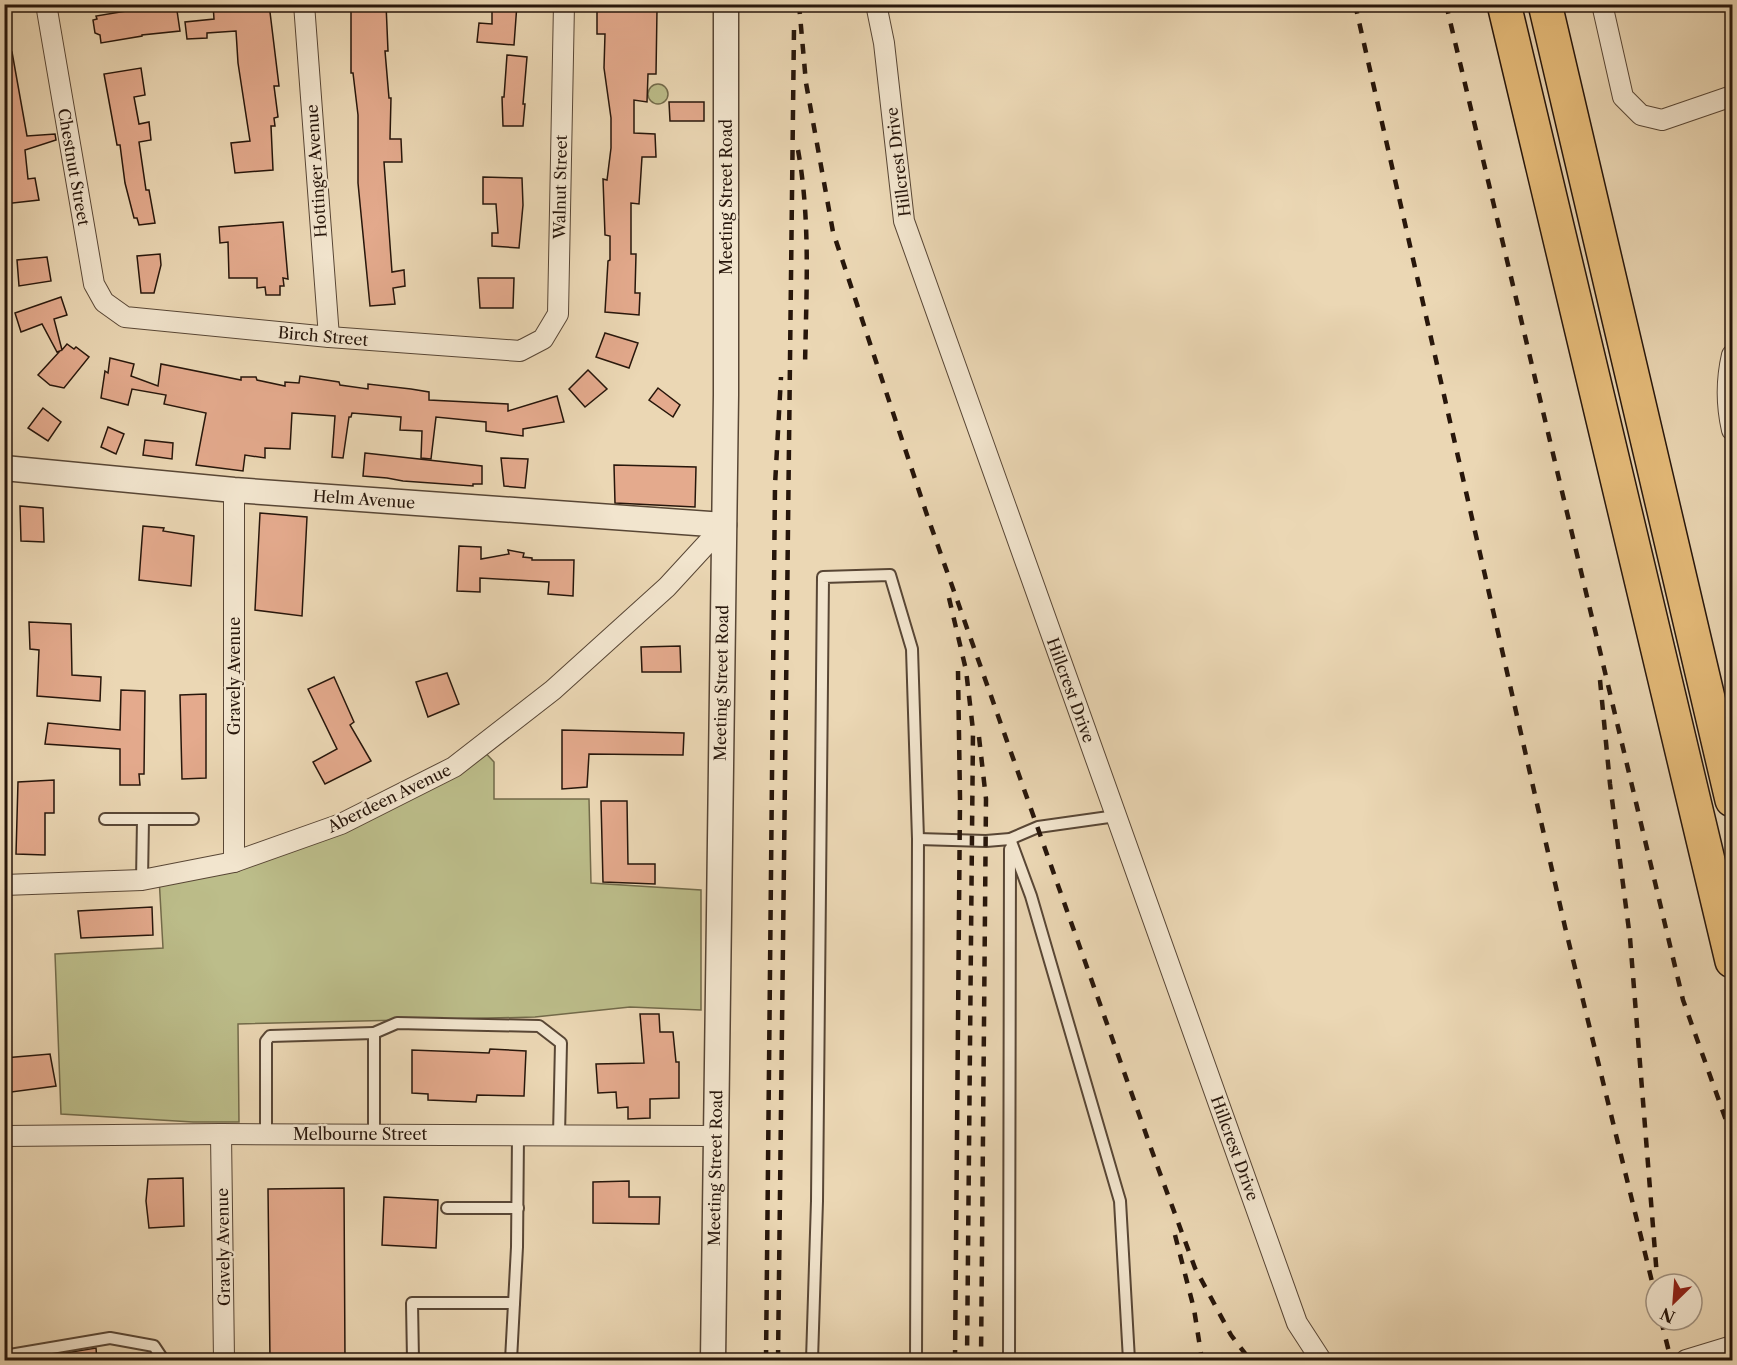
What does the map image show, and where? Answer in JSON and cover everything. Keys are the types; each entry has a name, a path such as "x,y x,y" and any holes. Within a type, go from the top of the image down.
{"highway":[{"path":"1504,4 1732,961"},
{"path":"1545,4 1732,800"}],"street":[{"name":"Chestnut Street","path":"46,4 94,284 104,302 125,318"},
{"name":"Hottinger Avenue","path":"304,4 329,337"},
{"name":"Walnut Street","path":"520,351 543,339 558,314 564,4"},
{"name":"Meeting Street Road","path":"713,1360 726,395 726,4"},
{"name":"Hillcrest Drive","path":"876,4 884,43 904,221 1297,1323 1322,1360"},
{"path":"1602,4 1623,97 1641,116 1662,120 1732,96"},
{"name":"Birch Street","path":"125,318 329,337 520,351"},
{"path":"1732,355 1727,387 1732,430"},
{"name":"Helm Avenue","path":"4,468 234,490 724,525"},
{"name":"Gravely Avenue","path":"234,490 234,862"},
{"name":"Aberdeen Avenue","path":"4,885 142,880 234,862 341,824 454,767 554,690 667,586 724,525"},
{"name":"Gravely Avenue","path":"221,1134 225,1360"},
{"name":"Melbourne Street","path":"4,1136 374,1134 715,1136"},
{"path":"1686,1360 1732,1346"}],"lane":[{"path":"812,1360 817,1201 823,577 890,575 912,649 918,839 916,1360"},
{"path":"918,839 986,841 1010,839 1038,827 1116,816"},
{"path":"105,819 193,819"},
{"path":"142,819 142,880"},
{"path":"1009,1360 1010,839"},
{"path":"1010,839 1030,896 1120,1201 1128,1360"},
{"path":"266,1134 266,1041 270,1036 374,1034 397,1023 539,1026 561,1043 559,1135"},
{"path":"374,1034 374,1134"},
{"path":"511,1360 518,1208 518,1135"},
{"path":"447,1208 518,1208"},
{"path":"413,1360 412,1303 514,1303"},
{"path":"4,1356 110,1338 154,1346 161,1360"}],"green space":[{"path":"654,84 662,84 668,90 668,98 662,104 654,104 648,98 648,90"},
{"path":"480,747 494,762 494,799 589,799 591,883 701,890 701,1010 630,1007 535,1017 238,1024 239,1122 193,1122 61,1114 55,954 163,948 159,877 341,824"}],"building":[{"path":"150,4 176,4 180,31 101,43 100,35 95,33 93,20 97,19 96,16 150,7"},
{"path":"213,4 269,4 279,86 274,86 278,117 274,118 275,126 271,126 273,170 235,173 231,143 250,141 238,63 236,31 207,33 207,38 187,39 185,22 214,19"},
{"path":"351,4 386,4 388,51 385,51 389,98 391,98 390,139 401,139 402,162 384,162 392,272 404,270 405,286 393,288 395,304 370,306 358,183 358,115 353,73 351,73"},
{"path":"492,4 517,4 514,45 477,42 479,23 492,24"},
{"path":"597,6 657,10 656,74 648,74 647,102 634,100 634,133 655,134 656,157 642,157 639,204 631,203 631,254 636,254 635,293 640,293 639,315 605,312 610,236 605,235 603,179 607,180 611,148 611,118 604,68 605,34 597,34"},
{"path":"12,52 27,136 55,134 56,140 25,150 28,179 35,178 39,200 4,204 4,53"},
{"path":"507,55 527,57 523,126 503,126 502,97 504,97"},
{"path":"141,68 145,95 134,97 139,124 149,122 151,140 139,142 146,190 149,190 155,223 139,225 137,218 134,218 125,183 120,145 117,145 104,74"},
{"path":"669,102 704,102 704,121 670,121"},
{"path":"483,177 522,178 523,205 519,248 492,246 492,233 498,233 496,204 483,204"},
{"path":"283,222 288,279 283,278 284,286 280,286 280,295 266,295 265,287 257,288 257,278 229,278 228,242 220,243 219,227"},
{"path":"160,254 161,265 154,293 141,293 137,256"},
{"path":"47,257 51,281 19,286 17,260"},
{"path":"478,278 514,278 513,308 480,308"},
{"path":"61,297 67,315 54,319 62,350 67,344 74,349 76,347 89,357 64,388 50,385 38,375 60,351 57,352 42,324 21,332 15,313"},
{"path":"605,333 638,343 629,368 596,357"},
{"path":"110,358 134,364 131,376 158,386 161,364 241,380 241,377 256,377 257,380 285,386 285,382 299,383 300,376 368,389 368,384 411,389 429,392 429,400 508,404 508,411 557,396 564,422 523,429 523,436 486,431 486,422 436,417 431,459 421,458 422,431 400,430 401,417 352,413 349,417 343,458 332,457 335,416 292,413 290,449 265,448 265,458 245,455 243,471 196,465 206,413 164,404 166,395 132,389 128,405 101,398 105,371 108,373"},
{"path":"588,370 607,389 585,407 569,389"},
{"path":"658,388 680,405 673,417 649,400"},
{"path":"43,408 61,422 48,441 28,428"},
{"path":"108,427 124,434 116,454 101,447"},
{"path":"145,440 173,443 172,459 143,455"},
{"path":"365,453 482,466 482,484 473,484 473,486 363,476"},
{"path":"501,458 528,459 525,488 504,486"},
{"path":"614,465 696,467 695,507 615,503"},
{"path":"20,506 43,508 44,542 21,541"},
{"path":"260,513 307,517 302,616 255,610"},
{"path":"143,526 164,528 163,531 194,536 191,586 139,580"},
{"path":"459,546 481,547 481,559 509,554 508,550 524,553 523,557 532,558 532,560 574,560 573,596 548,594 549,582 480,578 480,592 457,591"},
{"path":"29,622 71,624 72,675 101,677 100,701 37,696 39,650 30,649"},
{"path":"680,646 681,672 642,672 641,647"},
{"path":"447,673 459,704 428,717 416,682"},
{"path":"334,677 354,722 350,725 371,761 325,784 313,762 337,749 308,689"},
{"path":"121,690 145,691 144,774 139,774 140,785 120,785 120,749 45,744 48,723 120,730"},
{"path":"206,694 206,778 182,779 180,695"},
{"path":"562,730 684,733 683,755 589,754 587,787 562,789"},
{"path":"54,780 54,813 45,813 45,855 16,854 18,782"},
{"path":"601,801 627,801 628,864 655,864 655,884 603,882"},
{"path":"152,907 153,935 81,938 78,911"},
{"path":"640,1014 659,1014 660,1032 673,1032 676,1062 679,1062 679,1098 650,1099 650,1118 628,1119 628,1107 617,1108 616,1092 598,1093 596,1064 644,1063"},
{"path":"490,1049 526,1051 524,1096 477,1095 476,1102 428,1100 428,1094 412,1093 412,1050 489,1053"},
{"path":"50,1054 56,1086 4,1093 4,1058"},
{"path":"183,1178 184,1226 149,1228 146,1201 148,1179"},
{"path":"629,1181 629,1197 660,1197 659,1224 593,1223 593,1182"},
{"path":"344,1188 345,1360 270,1360 268,1189"},
{"path":"384,1197 438,1200 436,1248 382,1245"},
{"path":"96,1348 97,1360 47,1360 47,1356"}],"railway":[{"path":"799,4 806,83 833,232 927,515 1195,1268 1231,1335 1250,1360"},
{"path":"1355,4 1565,927 1650,1272"},
{"path":"1446,4 1683,1000 1732,1137"},
{"path":"778,1360 794,28"},
{"path":"798,150 806,231 805,368"},
{"path":"766,1360 775,485 781,377"},
{"path":"949,598 966,670 973,730 967,1360"},
{"path":"955,1360 960,799 958,671"},
{"path":"1600,680 1610,784 1630,938 1657,1272"},
{"path":"979,737 986,799 981,1360"},
{"path":"1175,1235 1194,1309 1202,1360"},
{"path":"1664,1332 1671,1360"}]}
